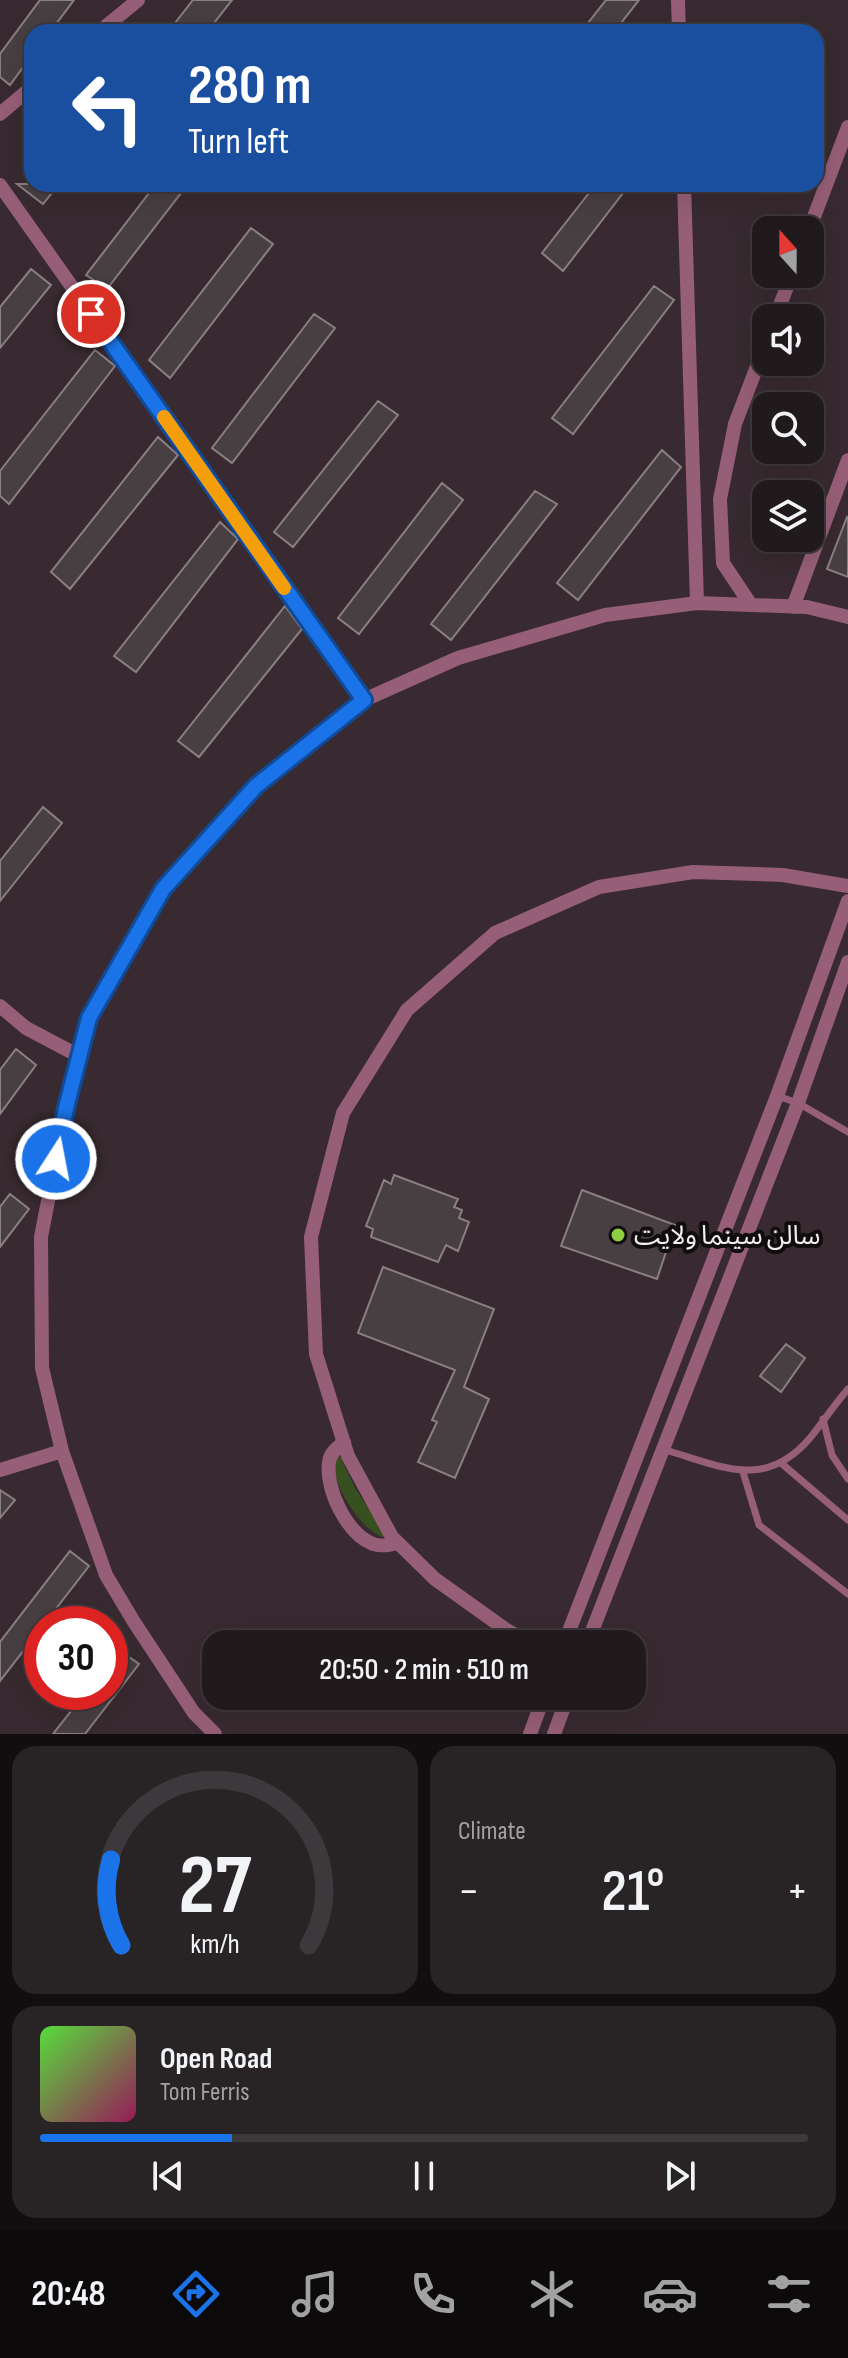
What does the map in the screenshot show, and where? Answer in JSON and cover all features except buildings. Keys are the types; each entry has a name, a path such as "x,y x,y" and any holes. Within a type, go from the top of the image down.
{"street":[{"path":"109,24 138,0"},
{"path":"678,0 679,24"},
{"path":"0,114 24,94"},
{"path":"824,190 848,127"},
{"path":"0,185 364,700"},
{"path":"684,192 697,603"},
{"path":"814,216 823,192"},
{"path":"751,605 723,563 720,499 735,424 753,376"},
{"path":"793,607 848,460"},
{"path":"215,1734 194,1713 106,1575 62,1451 42,1368 41,1237 66,1108 89,1018 163,889 256,786 364,700 458,658 605,615 697,603 807,607 848,617"},
{"path":"507,1630 435,1579 392,1537 348,1456 316,1354 311,1237 343,1113 407,1010 495,933 599,887 693,872 783,875 848,886"},
{"path":"569,1630 777,1096 848,901"},
{"path":"592,1630 798,1103 848,962"},
{"path":"0,1006 26,1028 79,1056"},
{"path":"344,1442 329,1460 329,1483 337,1505 367,1540 384,1546 398,1543"},
{"path":"0,1470 62,1451"},
{"path":"530,1734 539,1710"},
{"path":"554,1734 563,1710"}],"lane":[{"path":"777,1096 798,1103 848,1132"},
{"path":"662,1449 743,1472 765,1469 787,1461 810,1438 848,1389"},
{"path":"823,1419 832,1455 848,1479"},
{"path":"781,1463 848,1520"},
{"path":"743,1472 759,1525 848,1594"}],"shaded area":[{"path":"0,0 848,0 848,1734 0,1734"}],"green space":[{"path":"340,1456 355,1488 388,1538 372,1531 349,1505 335,1474 336,1457"}],"slow traffic":[{"path":"164,417 284,588"}],"place":[{"name":"سالن سینما ولایت","path":"618,1235"}],"route":[{"path":"56,1159 89,1018 163,889 256,786 364,700 91,314"}]}
